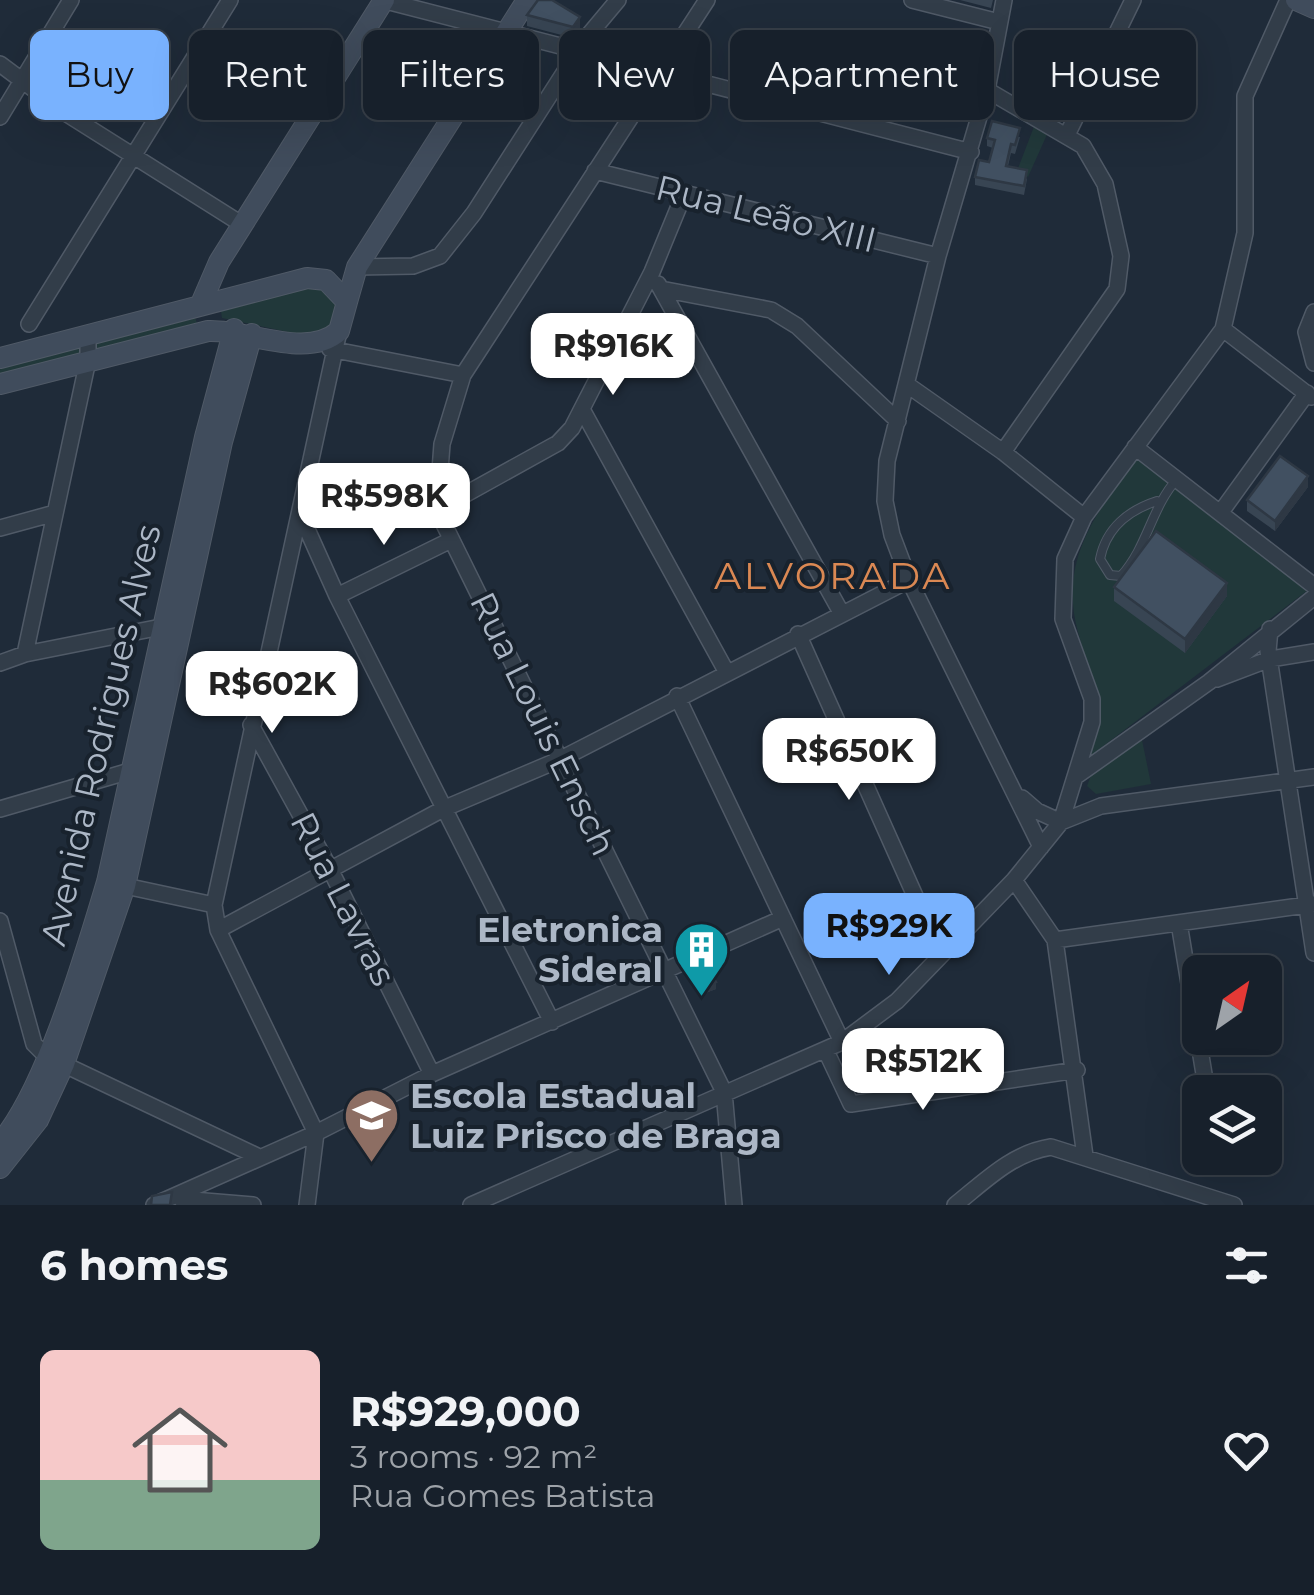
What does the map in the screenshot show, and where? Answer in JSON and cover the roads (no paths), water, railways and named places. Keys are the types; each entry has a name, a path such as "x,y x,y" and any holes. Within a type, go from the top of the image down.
{"street":[{"path":"0,116 71,0"},
{"path":"29,324 230,0"},
{"path":"208,331 200,306 206,285 383,0 490,30"},
{"path":"507,30 527,0"},
{"path":"592,30 618,0"},
{"name":"Rua Louis Ensch","path":"688,30 707,0"},
{"path":"912,0 999,22"},
{"path":"994,53 1004,0"},
{"path":"1066,135 1134,0"},
{"path":"470,1205 842,1042 897,1001 1014,880 1061,822 1092,722 1092,699 1070,644 1062,580 1069,546 1084,517 1223,330 1245,233 1245,96 1288,0"},
{"path":"1296,0 1314,8"},
{"path":"0,64 243,225"},
{"path":"0,358 307,278 357,267 413,266 440,256 559,83"},
{"path":"710,87 971,152"},
{"path":"994,93 1083,146 1105,184 1121,256 1117,289 1003,452"},
{"path":"307,1205 316,1133 218,930 214,905 251,724 302,518 357,267 450,120"},
{"name":"Rua Louis Ensch","path":"629,120 463,376 442,444 437,510 724,1092 734,1205"},
{"path":"980,120 938,256 909,386 887,461 886,501 892,535 909,580 1041,847"},
{"name":"Rua Leão XIII","path":"595,171 938,256"},
{"path":"437,510 558,442 583,411 652,272 684,194"},
{"path":"652,272 842,614"},
{"path":"307,278 326,280 347,302"},
{"path":"661,289 771,310 797,326 898,421"},
{"path":"1221,512 1306,392 1311,356 1306,332 1314,312"},
{"path":"1223,330 1306,392"},
{"path":"0,384 208,331 243,332 296,343 339,340 463,376"},
{"name":"Avenida Rodrigues Alves","path":"2,1156 31,1116 55,1060 116,884 213,440 243,332"},
{"path":"25,654 88,360 88,334"},
{"path":"909,386 1003,452 1084,517"},
{"path":"583,411 726,671"},
{"path":"1134,447 1314,586"},
{"path":"0,528 55,513"},
{"path":"302,518 337,596 552,1022"},
{"path":"337,596 451,540"},
{"path":"218,930 443,808 561,759 909,580"},
{"path":"1078,775 1208,682 1270,628 1314,598"},
{"path":"1270,628 1270,659 1310,905 1314,953"},
{"path":"0,663 25,654 170,629"},
{"path":"798,634 941,954"},
{"path":"1208,682 1270,659 1314,652"},
{"path":"678,696 842,1042"},
{"name":"Rua Lavras","path":"251,724 330,867 432,1074"},
{"path":"0,809 142,768"},
{"path":"1016,791 1037,811 1061,822 1101,806 1314,778"},
{"path":"1014,880 1056,940 1085,1156"},
{"path":"116,884 214,905"},
{"path":"1056,940 1310,905"},
{"path":"154,1205 181,1199 257,1156 316,1133 432,1074 784,918"},
{"path":"0,920 34,1044 55,1060 257,1156"},
{"path":"1179,923 1204,1075"},
{"path":"826,1051 851,1104 1076,1070"},
{"path":"954,1205 1031,1150 1052,1147 1234,1205"},
{"path":"181,1199 252,1205"}],"lane":[{"path":"1158,501 1138,507 1109,534 1100,559 1110,574 1121,576 1137,556 1158,501 1177,479"}],"place":[{"name":"Eletronica Sideral","path":"702,999"},
{"name":"Escola Estadual Luiz Prisco de Braga","path":"371,1165"}],"district":[{"name":"ALVORADA","path":"833,576"}]}
